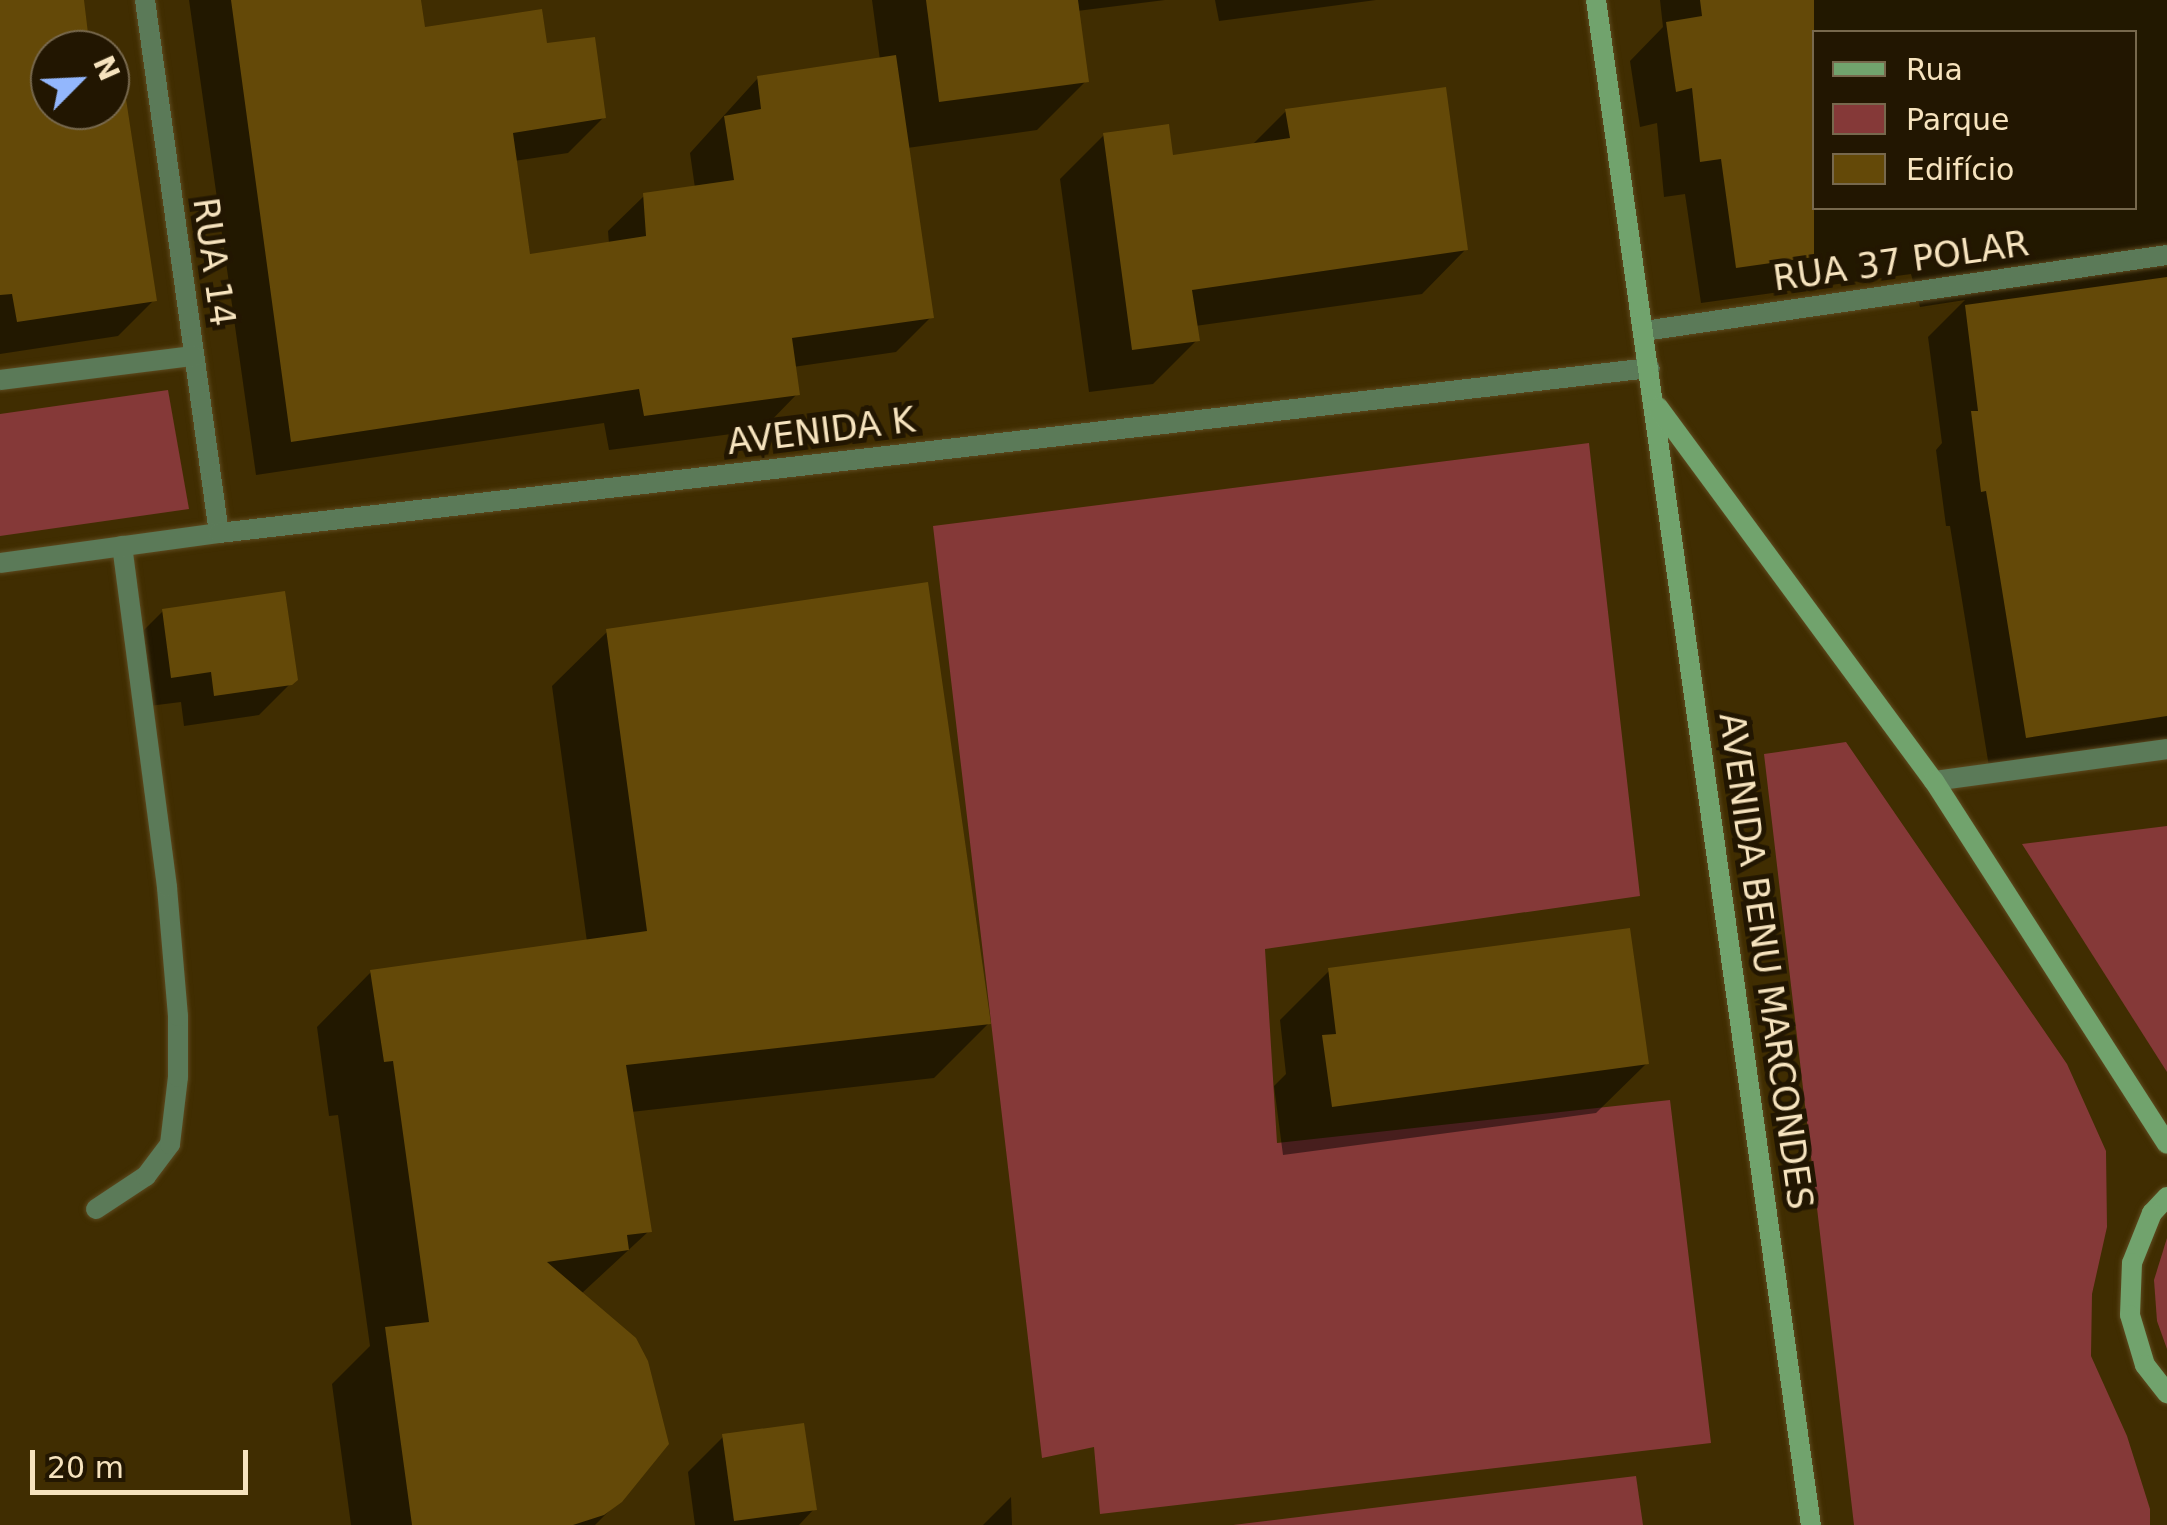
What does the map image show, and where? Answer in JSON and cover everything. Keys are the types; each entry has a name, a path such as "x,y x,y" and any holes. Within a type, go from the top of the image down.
{"street":[{"name":"RUA 14","path":"144,0 219,533"},
{"name":"AVENIDA BENU MARCONDES","path":"1596,0 1810,1525"},
{"name":"RUA 37 POLAR","path":"1644,331 2167,255"},
{"path":"0,380 194,356"},
{"name":"AVENIDA K","path":"0,562 219,533 1650,368"},
{"name":"AVENIDA BENU MARCONDES","path":"1656,406 1934,780 2167,1144"},
{"path":"96,1209 146,1176 170,1144 178,1077 178,1016 167,887 122,546"},
{"path":"1934,780 2167,749"},
{"path":"2167,1197 2152,1213 2132,1263 2130,1314 2146,1365 2167,1393"}],"green space":[{"path":"168,390 189,509 0,536 0,414"},
{"path":"1589,443 1640,896 1265,949 1277,1143 1670,1100 1711,1443 1100,1514 1094,1447 1042,1458 933,526"},
{"path":"1846,742 2067,1064 2106,1151 2107,1227 2092,1294 2091,1356 2127,1436 2150,1509 2150,1525 1854,1525 1764,754"},
{"path":"2167,826 2167,1072 2022,844"},
{"path":"2167,1238 2167,1349 2157,1321 2154,1280"},
{"path":"1636,1476 1643,1525 1233,1525"}],"building":[{"path":"0,0 84,0 88,30 30,30 30,130 130,130 130,125 157,301 17,322 12,294 0,295"},
{"path":"231,0 421,0 425,27 542,9 547,43 595,37 606,118 513,133 530,254 646,236 643,193 734,180 724,116 761,109 757,76 896,55 934,318 792,338 800,395 644,416 639,389 291,442"},
{"path":"926,0 1078,0 1089,82 939,102"},
{"path":"1700,0 1814,0 1814,257 1736,268 1721,159 1700,162 1692,88 1676,92 1666,22 1702,16"},
{"path":"1446,87 1468,250 1192,290 1200,341 1132,350 1103,133 1169,124 1173,155 1290,138 1285,109"},
{"path":"2167,277 2167,716 2026,738 1986,491 1981,492 1971,411 1978,411 1965,305"},
{"path":"928,582 991,1024 626,1065 652,1232 627,1235 629,1250 547,1262 636,1338 648,1361 669,1444 622,1502 604,1515 573,1525 412,1525 385,1327 429,1322 393,1061 384,1062 370,970 647,931 606,629"},
{"path":"285,591 298,680 292,685 214,696 211,672 171,678 162,609"},
{"path":"1630,928 1649,1064 1332,1107 1322,1035 1336,1034 1328,968"},
{"path":"804,1423 817,1510 734,1521 722,1434"}]}
